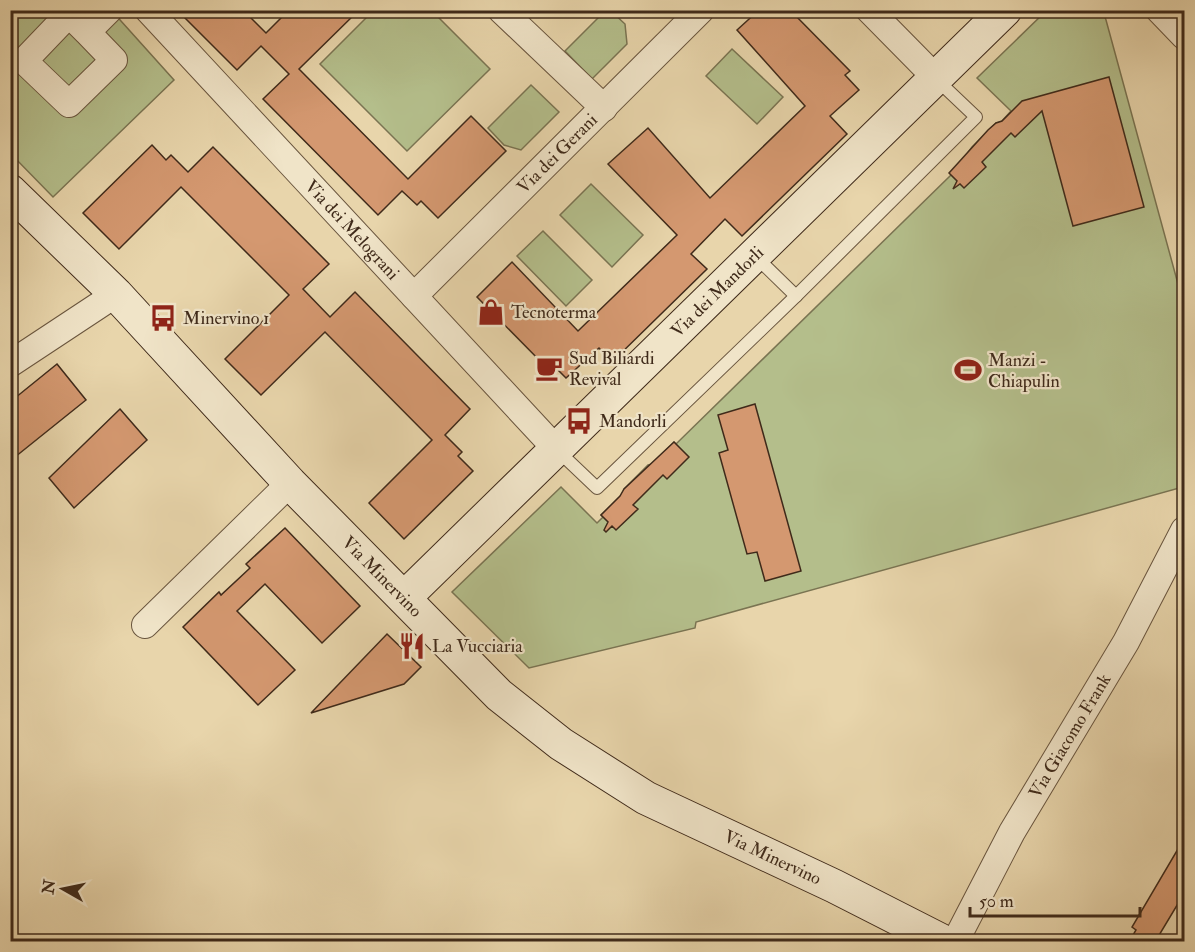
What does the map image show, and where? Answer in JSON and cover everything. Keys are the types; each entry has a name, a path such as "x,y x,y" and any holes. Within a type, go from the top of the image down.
{"main road":[{"name":"Via dei Mandorli","path":"404,598 1005,10"},
{"name":"Via Minervino","path":"10,191 116,294 290,483 499,695 530,721 591,765 671,810 834,886 944,942"}],"street":[{"path":"87,32 109,10"},
{"name":"Via dei Melograni","path":"148,10 556,449"},
{"path":"501,10 604,108"},
{"name":"Via dei Gerani","path":"414,296 701,10"},
{"path":"869,10 936,78"},
{"path":"1159,10 1185,36"},
{"path":"10,364 116,294"},
{"path":"145,625 290,483"},
{"name":"Via Giacomo Frank","path":"955,942 1012,832 1126,642 1185,530"}],"lane":[{"path":"556,449 597,488 796,296 976,117 936,78"},
{"path":"754,255 796,296"}],"green space":[{"path":"10,11 112,11 174,80 53,197 11,154"},
{"path":"373,11 432,11 490,69 407,151 320,64"},
{"path":"605,11 611,11 625,24 627,44 592,79 565,51"},
{"name":"Manzi - Chiapulin","path":"1046,11 1103,11 1106,20 1184,306 1184,433 1178,436 1184,454 1183,487 696,622 695,628 529,668 452,592 561,487 597,523 603,517 601,515 648,465 653,464 674,442 676,444 951,175 972,147 1011,111 977,78"},
{"path":"732,49 783,97 757,124 706,76"},
{"path":"531,85 559,112 521,150 504,145 488,128"},
{"path":"591,184 643,235 612,267 560,215"},
{"path":"543,231 592,280 566,306 517,256"}],"building":[{"path":"177,10 243,10 266,33 289,10 359,10 299,69 408,179 471,116 506,151 438,218 421,201 417,205 402,191 378,215 263,99 289,74 261,46 237,70"},
{"path":"759,10 790,10 850,71 845,75 859,90 830,116 847,134 742,236 725,219 691,254 707,269 612,362 599,348 566,378 553,365 548,369 477,297 512,262 578,331 677,235 608,164 648,128 710,198 805,106 737,30"},
{"path":"1109,77 1144,207 1073,226 1042,111 1015,137 1011,133 982,162 986,167 964,188 960,184 953,189 957,181 949,173 988,130 1002,121 1022,101"},
{"path":"152,145 166,160 171,155 188,172 213,147 329,264 303,289 330,317 355,292 470,409 445,435 462,452 458,456 473,471 404,539 369,503 432,440 325,332 261,395 225,359 289,295 181,187 119,249 83,213"},
{"path":"57,364 86,400 10,461 10,402"},
{"path":"755,404 801,571 765,581 757,552 747,554 719,453 728,450 718,415"},
{"path":"120,409 147,440 74,508 49,478"},
{"path":"674,442 689,457 667,479 663,475 633,505 638,509 616,530 612,526 606,532 604,530 608,522 601,515 624,489"},
{"path":"285,528 360,606 322,643 265,584 237,611 295,670 258,705 183,627 219,592 221,595 250,568 246,564"},
{"path":"387,634 421,667 404,684 311,713"},
{"path":"1185,837 1185,892 1155,942 1129,942 1136,930 1132,927"}],"place":[{"name":"Tecnoterma","path":"491,312"},
{"name":"Minervino 1","path":"163,318"},
{"name":"Sud Biliardi Revival","path":"549,368"},
{"name":"Manzi - Chiapulin","path":"968,370"},
{"name":"Mandorli","path":"579,421"},
{"name":"La Vucciaria","path":"412,646"}]}
